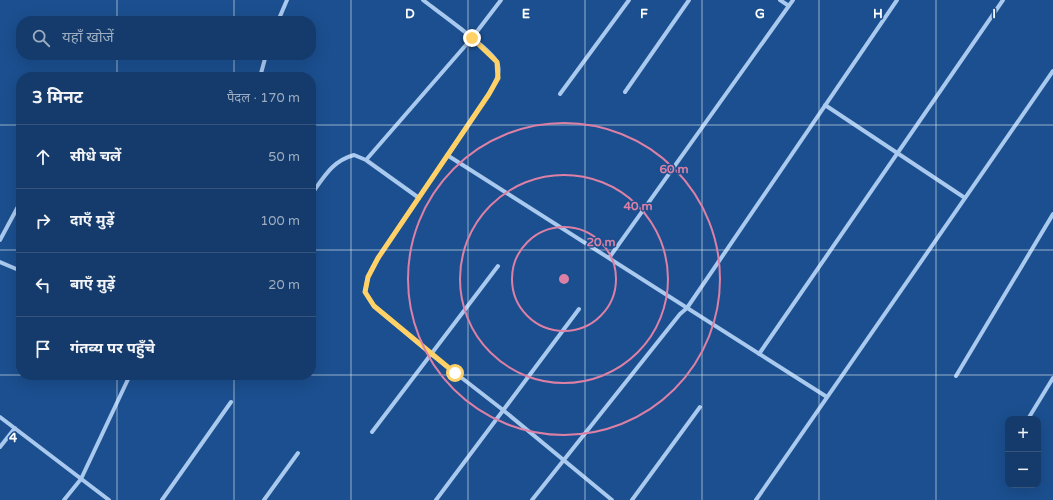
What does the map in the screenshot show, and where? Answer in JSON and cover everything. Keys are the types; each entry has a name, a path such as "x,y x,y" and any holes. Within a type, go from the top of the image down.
{"street":[{"path":"280,16 287,0"},
{"path":"423,0 472,38 497,62 498,78 489,94 378,258 368,277 365,292 374,306 612,500"},
{"path":"366,160 472,38 501,0"},
{"path":"560,94 629,0"},
{"path":"625,92 689,0"},
{"path":"780,0 789,6"},
{"path":"609,258 793,0"},
{"path":"532,500 680,314 687,308 897,0"},
{"path":"759,354 1003,0"},
{"path":"261,72 265,60"},
{"path":"756,500 1053,71"},
{"path":"825,106 965,198"},
{"path":"316,188 331,169 342,158 354,155 366,160 419,198"},
{"path":"447,155 827,397"},
{"path":"0,240 16,210"},
{"path":"956,376 1053,214"},
{"path":"0,262 16,269"},
{"path":"372,432 498,266"},
{"path":"436,500 579,309"},
{"path":"1030,416 1053,378"},
{"path":"64,500 81,479 128,380"},
{"path":"162,500 231,402"},
{"path":"632,500 700,407"},
{"path":"0,416 109,500"},
{"path":"0,447 15,428"},
{"path":"264,500 298,453"}],"route":[{"path":"455,373 374,306 365,292 368,277 378,258 489,94 498,78 497,62 472,38"}]}
